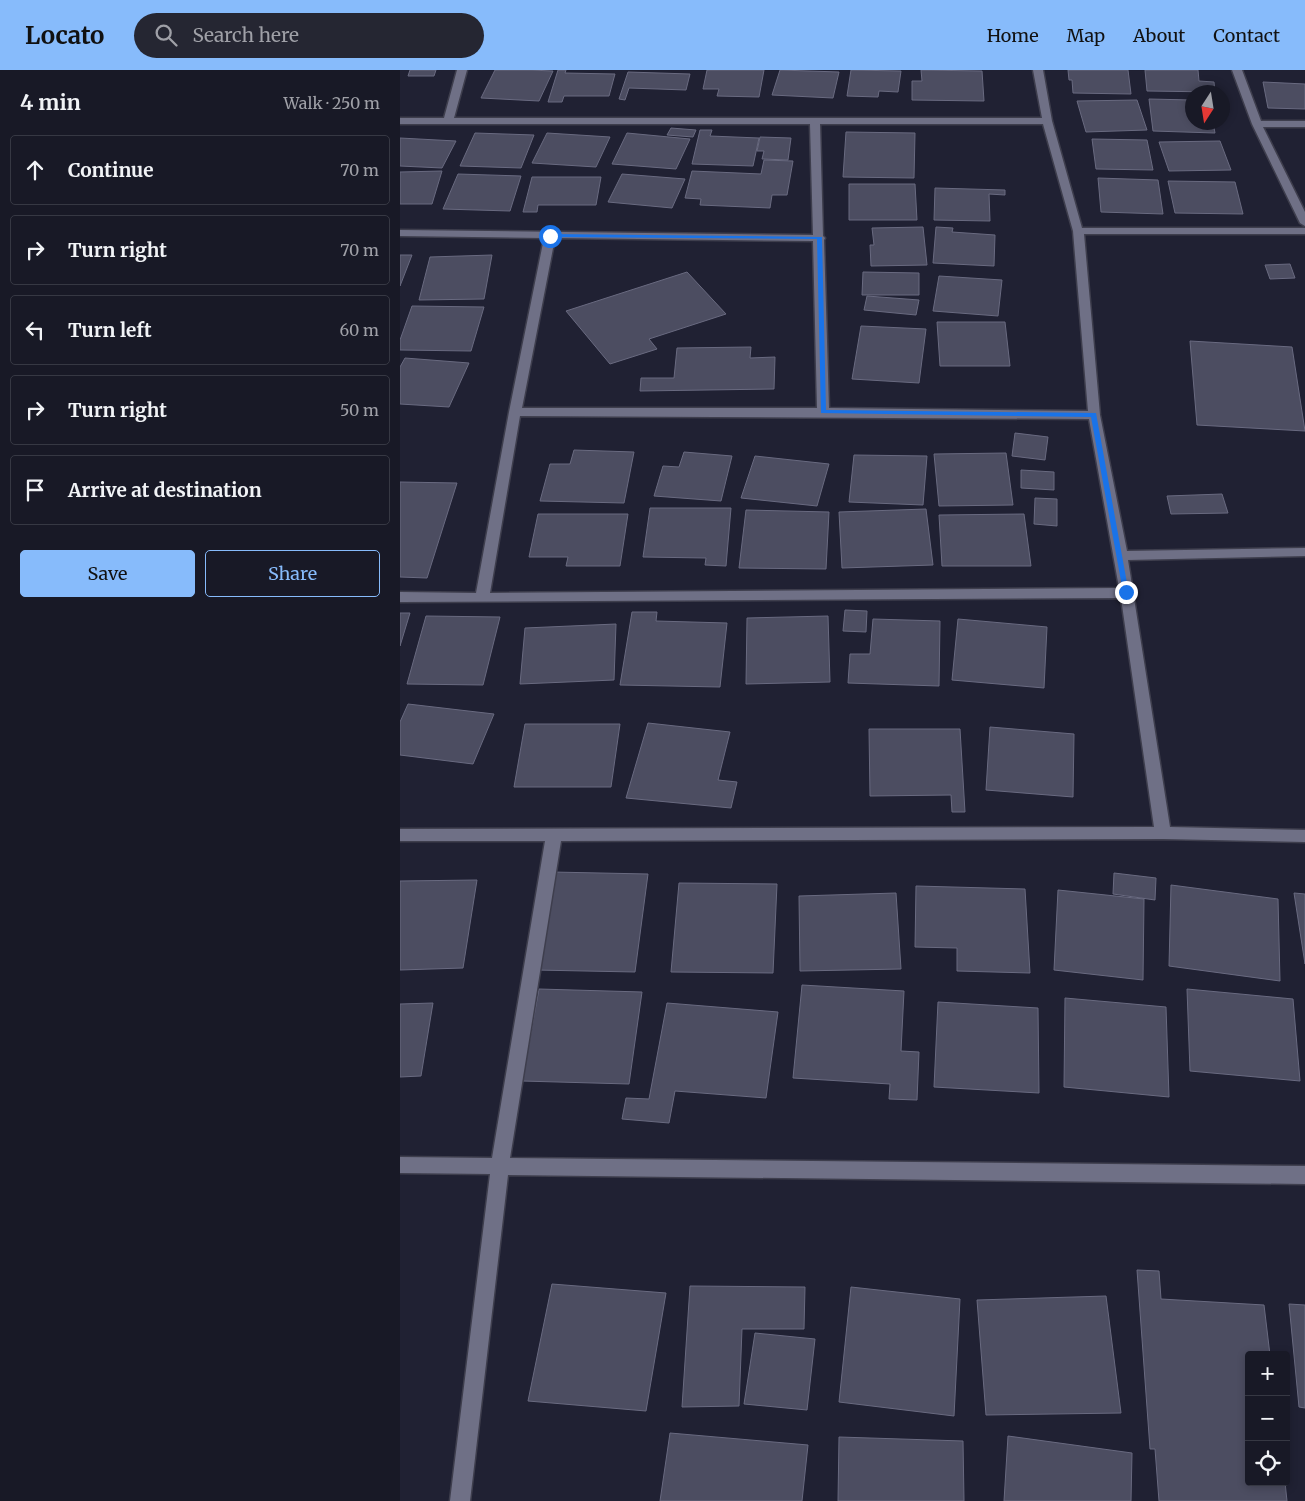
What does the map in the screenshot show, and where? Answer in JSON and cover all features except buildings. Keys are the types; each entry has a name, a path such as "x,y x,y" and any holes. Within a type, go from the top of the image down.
{"street":[{"path":"448,121 462,70"},
{"path":"1038,70 1047,121 1078,231 1094,415 1121,556 1163,833"},
{"path":"1237,70 1257,124 1305,223"},
{"path":"400,121 815,123 1047,121"},
{"path":"815,123 820,238 823,412"},
{"path":"1257,124 1305,124"},
{"path":"1078,231 1305,231"},
{"path":"400,233 820,238"},
{"path":"482,598 515,412 550,236"},
{"path":"515,412 823,412 1094,415"},
{"path":"1121,556 1305,552"},
{"path":"400,597 482,598 1126,592"},
{"path":"400,835 1163,833 1305,836"},
{"path":"460,1501 500,1166 554,834"},
{"path":"400,1165 1305,1175"}],"route":[{"path":"550,236 820,238 823,412 1094,415 1126,592"}]}
